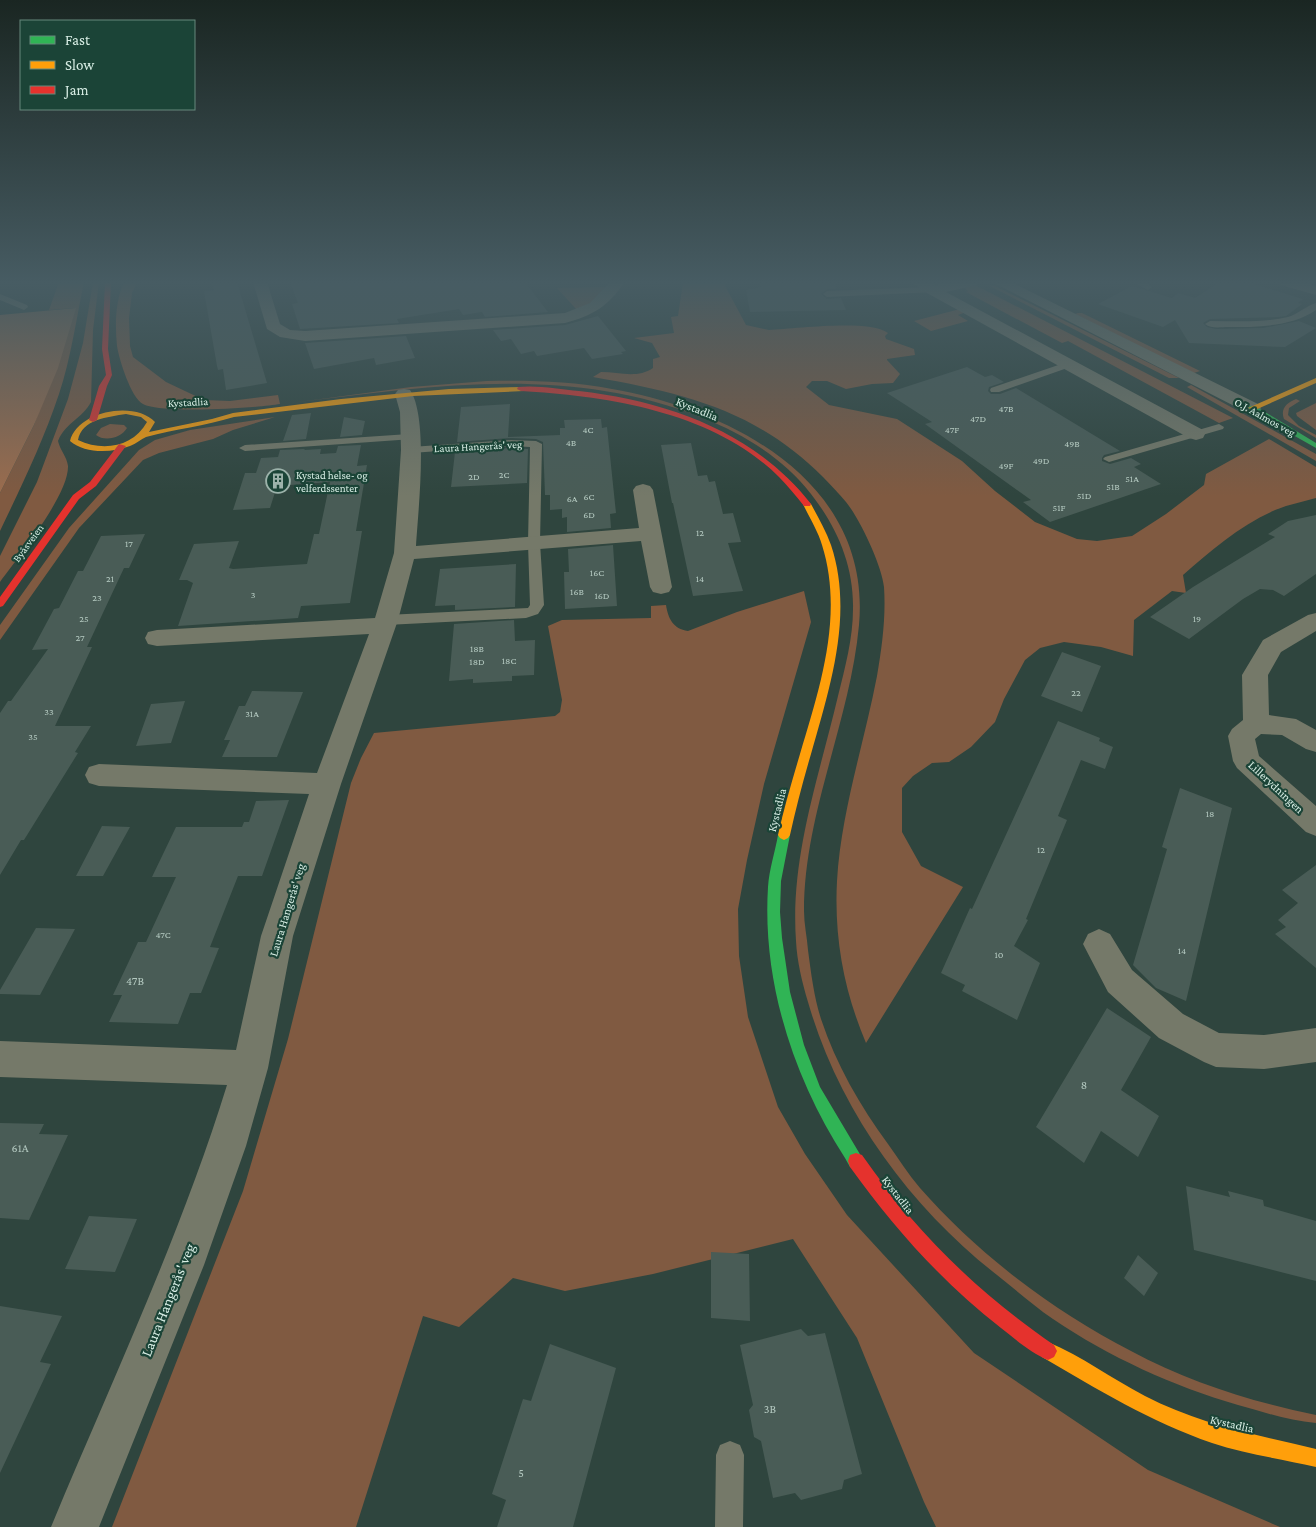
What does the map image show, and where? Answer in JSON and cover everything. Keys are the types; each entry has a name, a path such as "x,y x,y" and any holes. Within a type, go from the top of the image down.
{"street":[{"path":"106,353 113,379 100,388 98,408 93,420 83,425 74,436 74,441 79,450 122,446"},
{"path":"1050,353 1196,434"},
{"name":"O.J. Aalmos veg","path":"1142,353 1252,408 1316,446"},
{"path":"1252,408 1316,380"},
{"name":"Kystadlia","path":"122,446 146,434 214,421 234,415 404,394 478,388 524,387 575,391 619,399 694,421 725,435 760,457 794,485 814,515 830,547 836,575 837,601 835,636 829,669 812,737 790,809 773,891 779,970 805,1070 821,1104 866,1177 897,1217 965,1287 1009,1324 1054,1355 1128,1397 1201,1431 1316,1458"},
{"name":"Laura Hangerås' veg","path":"75,1527 183,1265 227,1146 250,1068 277,936 327,784 385,623 405,552 410,443 409,412 404,394"},
{"path":"126,403 151,422 151,428 146,434"},
{"name":"Kystadlia","path":"190,414 216,413 234,415"},
{"name":"Kystadlia","path":"93,420 115,414 164,416"},
{"name":"Byåsveien","path":"0,604 76,497 93,484 122,446"},
{"path":"72,485 76,497"},
{"path":"643,490 661,586"},
{"path":"405,552 650,534"},
{"path":"1316,621 1272,646 1255,675 1256,724 1287,726 1316,742"},
{"name":"Laura Hangerås' veg","path":"157,638 385,623"},
{"name":"Lillerydningen","path":"1256,724 1241,736 1247,761 1316,824"},
{"path":"100,775 327,784"},
{"path":"1099,944 1120,981 1171,1026 1216,1050 1264,1052 1316,1045"},
{"path":"0,1059 250,1068"}],"lane":[{"path":"996,390 1070,364"},
{"path":"1109,459 1219,427"},
{"path":"245,448 410,443"},
{"name":"Laura Hangerås' veg","path":"385,623 513,614 533,611 537,605 534,543 536,444 410,443"},
{"path":"729,1527 730,1455"}],"shaded area":[{"path":"0,353 62,353 34,425 0,493"},
{"path":"59,353 70,353 59,394 46,429 0,531 0,493 34,425"},
{"path":"80,353 92,353 91,402 83,413 65,429 58,441 68,466 60,493 41,526 0,582 0,556 37,482 68,399"},
{"path":"119,353 132,353 133,357 166,382 204,400 230,401 278,395 280,404 231,408 169,409 153,407 143,404 134,394"},
{"path":"658,353 915,353 915,355 887,359 900,374 893,383 872,384 846,389 827,381 812,381 806,387 829,405 897,419 962,461 995,491 1035,522 1077,539 1097,541 1132,536 1166,514 1204,485 1206,474 1269,439 1316,467 1316,498 1286,506 1244,527 1218,545 1183,575 1186,593 1172,591 1134,620 1133,656 1101,647 1064,642 1040,648 1025,660 1004,699 995,722 971,747 949,762 932,763 913,776 902,788 902,832 921,866 963,887 866,1043 846,984 839,944 836,902 843,829 872,702 883,632 884,587 879,567 870,543 846,502 798,454 772,435 745,420 688,398 593,377 601,372 641,373 653,368 653,359 660,357"},
{"path":"1091,353 1107,353 1233,418 1219,423"},
{"path":"1121,353 1130,353 1179,378 1169,378"},
{"path":"1154,353 1164,353 1200,371 1194,373"},
{"path":"487,381 581,384 658,399 703,415 746,435 785,461 818,493 843,531 857,575 859,625 847,697 811,839 806,875 804,916 819,1011 834,1052 858,1100 907,1172 943,1213 992,1258 1045,1299 1102,1335 1153,1362 1221,1390 1268,1404 1316,1415 1316,1423 1286,1418 1190,1389 1119,1358 1074,1333 1025,1298 965,1248 907,1187 881,1153 858,1118 838,1081 821,1042 808,1002 797,956 795,910 797,879 808,817 848,653 853,620 853,593 847,562 829,520 811,494 789,470 762,449 718,424 652,401 601,390 550,385 447,386 291,403 411,387"},
{"path":"1191,385 1316,454 1316,461 1187,387"},
{"path":"1296,399 1300,401 1289,408 1288,415 1299,426 1316,435 1316,438 1284,419 1283,412 1285,406"},
{"path":"1316,403 1316,430 1297,416 1296,413"},
{"path":"275,417 233,430 213,439 159,453 143,460 79,528 0,640 0,625 69,528 139,450 155,440 190,430"},
{"path":"110,424 124,425 127,428 113,438 104,438 96,435 101,428"},
{"path":"804,591 811,622 764,784 738,909 739,956 748,1017 778,1107 805,1154 847,1215 974,1353 1148,1470 1280,1527 936,1527 857,1338 793,1239 653,1274 565,1291 513,1278 459,1327 423,1316 356,1527 112,1527 243,1191 288,1039 351,783 374,733 555,716 560,712 562,700 548,626 562,620 651,618 651,606 666,605 672,622 679,628 688,631 737,612"}],"building":[{"path":"215,353 258,353 267,383 226,390 223,369 218,370"},
{"path":"309,353 413,353 415,358 376,365 374,358 314,369"},
{"path":"535,353 553,353 537,356"},
{"path":"588,353 623,354 592,359"},
{"path":"967,367 985,377 992,375 1004,382 989,387 988,391 991,394 1000,394 1016,388 1120,451 1104,455 1102,461 1110,464 1131,458 1141,464 1134,467 1161,484 1050,522 1023,502 1031,500 925,424 932,422 887,393"},
{"path":"510,404 508,437 560,435 560,428 565,428 564,420 601,419 602,428 607,427 616,513 610,514 611,528 567,532 567,517 562,518 562,509 550,510 550,495 545,495 543,442 536,439 511,438 457,442 461,407"},
{"path":"311,413 306,439 283,441 292,415"},
{"path":"344,417 365,421 362,435 340,437"},
{"path":"691,443 698,476 707,475 709,482 715,481 723,514 733,513 741,542 728,543 743,591 693,596 661,445"},
{"path":"361,445 357,466 367,465 356,531 362,531 350,603 301,606 298,618 178,626 193,583 187,580 179,580 194,544 239,541 229,568 233,569 307,564 314,534 319,534 330,482 277,486 270,508 233,510 245,473 256,473 261,458 278,457 280,450 321,449 320,454 336,453 338,446"},
{"path":"511,448 528,449 527,483 451,487 455,452"},
{"path":"1316,515 1316,574 1284,596 1273,590 1260,589 1243,599 1189,639 1150,617 1193,587 1275,537 1268,534 1288,521"},
{"path":"145,534 129,568 124,568 87,647 92,647 55,726 91,726 75,752 78,753 0,875 0,713 8,701 11,701 48,649 32,650 54,609 59,608 78,571 83,571 101,536"},
{"path":"613,545 617,606 565,609 564,572 569,572 568,549"},
{"path":"516,564 515,607 455,610 455,605 435,606 440,569"},
{"path":"514,620 515,641 535,640 534,675 512,676 512,681 473,683 473,679 449,681 454,624"},
{"path":"1062,652 1101,666 1082,712 1041,696"},
{"path":"252,691 303,692 277,757 222,757 230,740 224,740 239,706 245,706"},
{"path":"185,701 171,743 136,746 151,704"},
{"path":"1058,721 1100,738 1099,741 1113,747 1105,769 1081,760 1058,816 1067,820 1026,919 1028,920 1014,946 1040,963 1017,1020 962,991 965,985 941,973"},
{"path":"1180,788 1232,808 1186,1001 1156,988 1133,965 1167,849 1162,847"},
{"path":"289,800 262,876 238,876 210,947 219,948 201,993 190,993 178,1024 109,1022 122,995 113,995 138,942 146,942 176,877 152,877 176,827 242,827 244,822 249,822 256,801"},
{"path":"102,826 130,827 103,876 76,876"},
{"path":"1316,865 1316,968 1275,934 1286,927 1278,920 1298,903 1282,890"},
{"path":"36,928 75,929 40,995 0,994 0,990"},
{"path":"1107,1008 1151,1037 1121,1090 1159,1116 1138,1157 1101,1131 1084,1163 1036,1127"},
{"path":"0,1123 44,1124 39,1134 68,1135 29,1220 0,1218"},
{"path":"1186,1186 1230,1197 1228,1191 1263,1200 1264,1206 1316,1221 1316,1281 1194,1250"},
{"path":"89,1216 137,1219 115,1272 65,1269"},
{"path":"711,1252 749,1254 750,1321 711,1318"},
{"path":"1138,1255 1158,1273 1144,1296 1124,1278"},
{"path":"0,1306 62,1316 40,1362 51,1364 0,1473"},
{"path":"801,1329 808,1336 825,1333 862,1474 844,1480 842,1489 801,1500 795,1493 773,1498 761,1441 754,1437 749,1410 753,1405 740,1345"},
{"path":"550,1344 616,1368 573,1527 497,1527 506,1500 492,1494 523,1399 531,1401"}],"traffic: fast":[{"path":"1252,408 1316,446"},
{"path":"784,835 775,881 774,912 778,965 783,992 789,1019 805,1069 824,1110 856,1161"}],"traffic: slow":[{"path":"1252,408 1316,380"},
{"path":"145,435 214,421 233,415 413,394 485,389 521,389"},
{"path":"126,412 143,415 151,422 138,439 117,448 106,449 84,446 74,441 80,427 86,423 103,416 126,412"},
{"path":"784,835 829,669 835,627 835,586 827,545 807,504"},
{"path":"1048,1351 1139,1403 1186,1424 1214,1434 1316,1458"}],"traffic: jam":[{"path":"93,420 103,386 109,375 106,353"},
{"path":"521,389 600,396 640,404 679,415 716,430 750,450 781,474 807,504"},
{"path":"0,604 76,497 93,484 122,446"},
{"path":"856,1161 897,1215 942,1265 993,1311 1048,1351"}],"place":[{"name":"Kystad helse- og velferdssenter","path":"278,481"}]}
